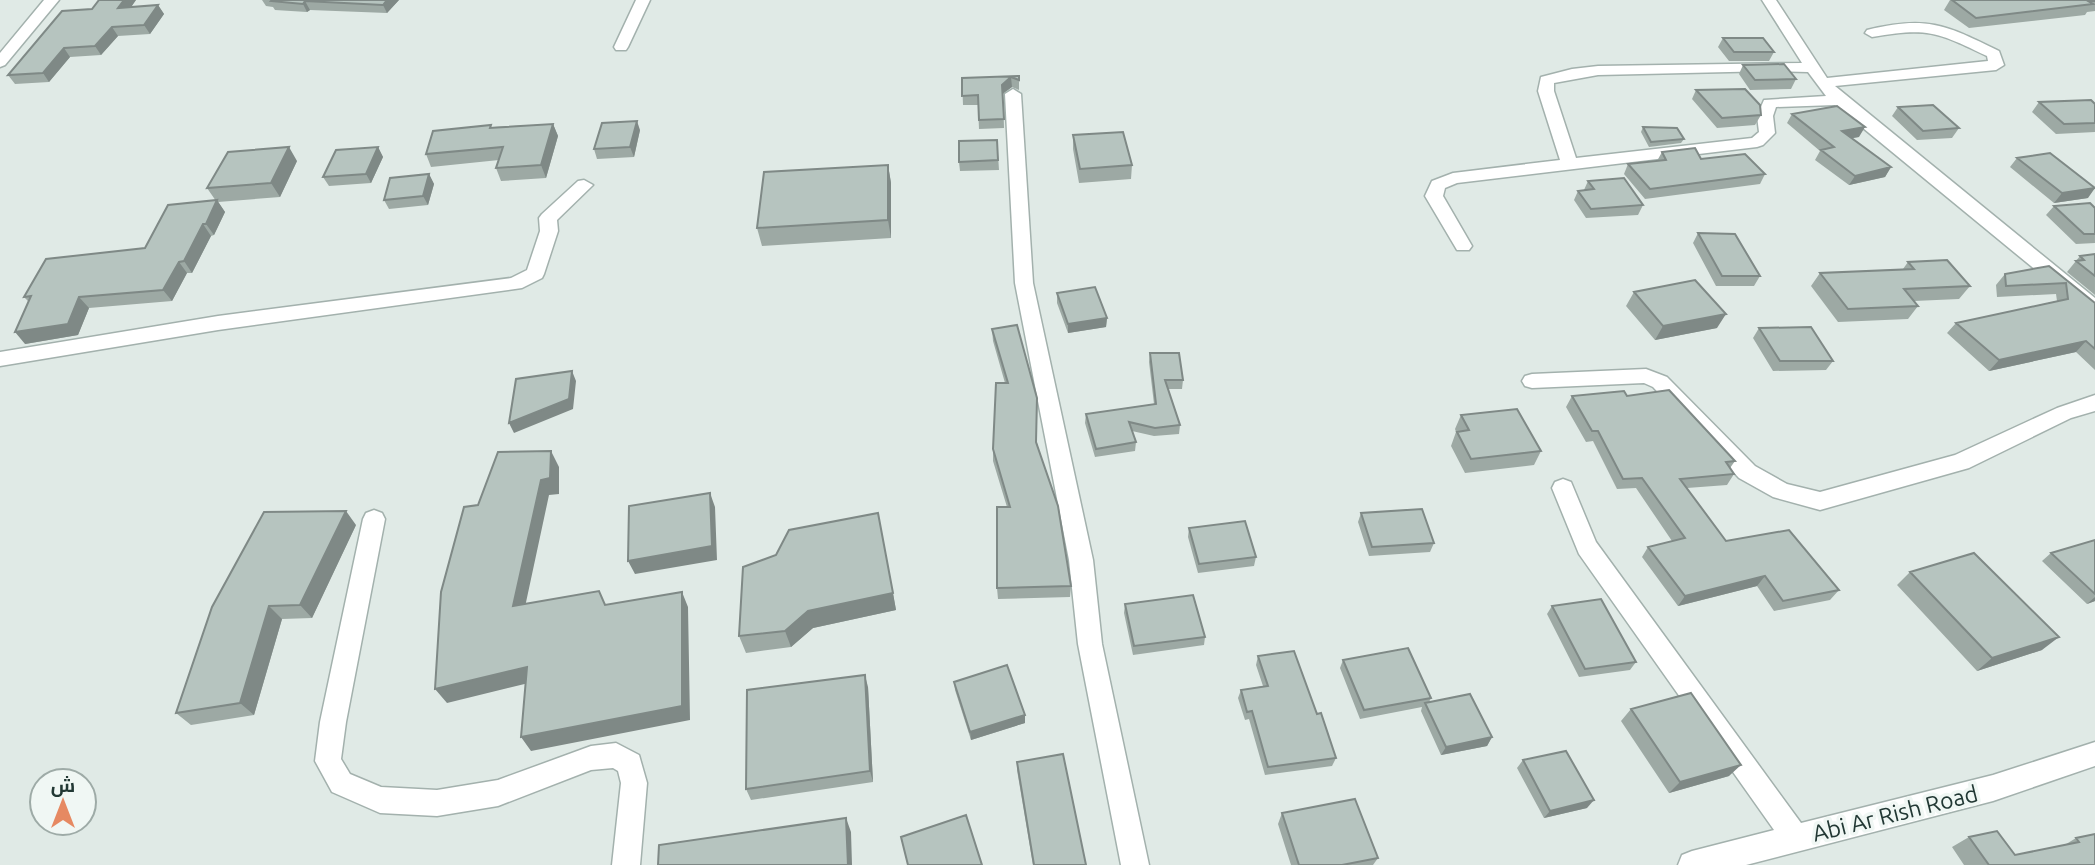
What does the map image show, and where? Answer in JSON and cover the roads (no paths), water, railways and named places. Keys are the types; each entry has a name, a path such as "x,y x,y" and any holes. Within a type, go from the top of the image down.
{"street":[{"path":"0,62 52,0"},
{"path":"621,47 643,0"},
{"path":"1769,0 1818,75 1839,100 2095,307"},
{"path":"1569,164 1546,91 1546,79 1563,74 1780,66 1818,75 1996,65 1994,54 1945,30 1909,26 1872,33"},
{"path":"1013,94 1024,283 1082,560 1090,644 1135,865"},
{"path":"1463,246 1434,196 1438,185 1453,178 1757,142 1767,133 1765,116 1770,103 1839,100"},
{"path":"0,359 218,323 515,284 535,274 549,231 548,218 568,204 570,197 584,185"},
{"path":"1532,381 1646,376 1660,382 1747,472 1781,491 1820,501 1961,462 2064,413 2095,404"},
{"path":"1563,488 1587,547 1796,839"},
{"path":"374,519 332,722 328,761 341,783 380,800 437,803 498,793 591,758 616,755 630,764 634,783 626,865"},
{"name":"Abi Ar Rish Road","path":"1692,865 1993,788 2095,754"}]}
